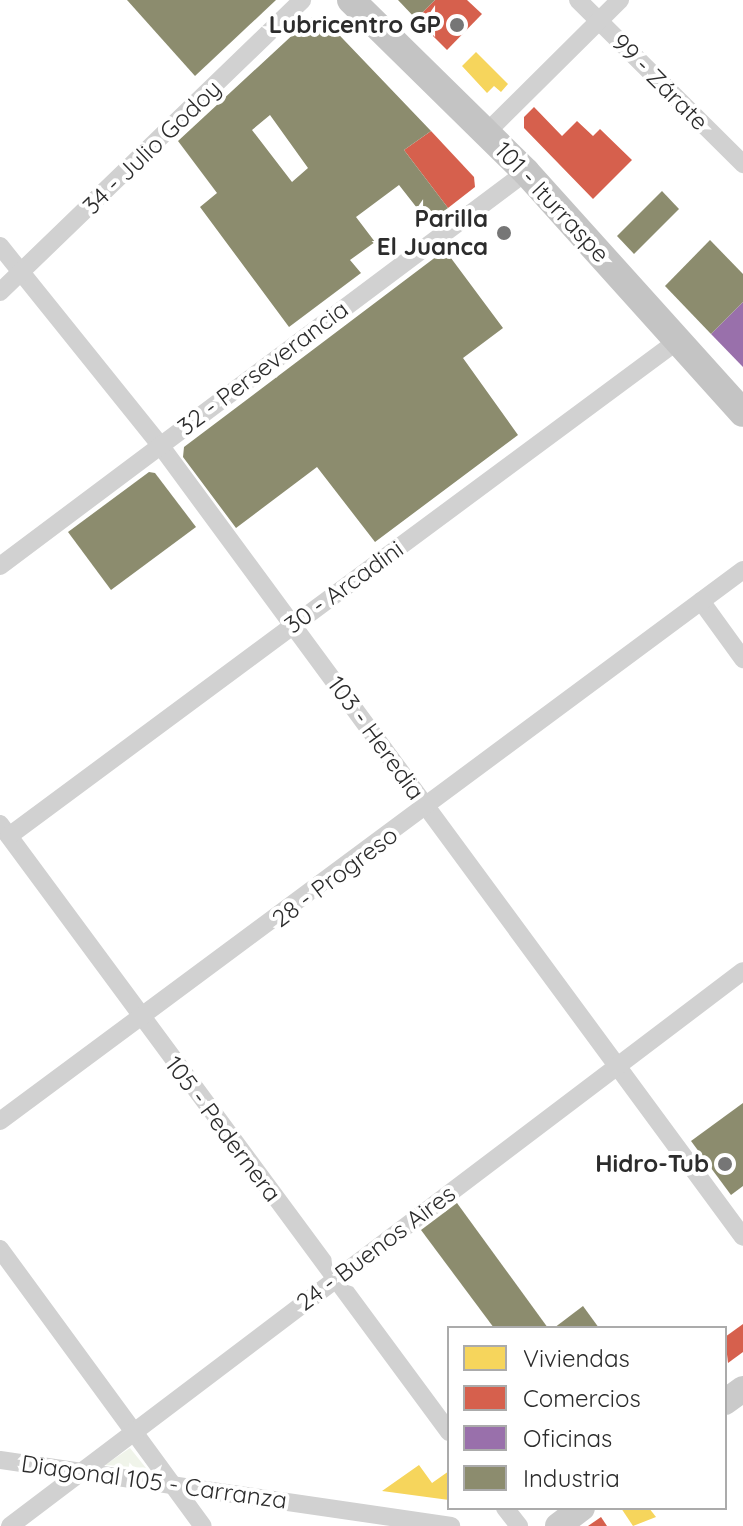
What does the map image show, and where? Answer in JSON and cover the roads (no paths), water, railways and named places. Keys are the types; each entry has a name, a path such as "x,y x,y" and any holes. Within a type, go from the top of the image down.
{"main road":[{"name":"101 - Iturraspe","path":"351,0 526,172 680,339 743,413"}],"street":[{"name":"34 - Julio Godoy","path":"0,292 302,0"},
{"name":"99 - Zárate","path":"578,0 743,164"},
{"path":"486,133 620,0"},
{"name":"32 - Perseverancia","path":"0,566 526,172"},
{"name":"103 - Heredia","path":"0,246 160,445 743,1237"},
{"name":"30 - Arcadini","path":"4,830 293,624 680,339"},
{"name":"28 - Progreso","path":"0,1121 143,1020 743,570"},
{"path":"701,601 743,659"},
{"name":"105 - Pedernera","path":"4,830 447,1429"},
{"name":"24 - Buenos Aires","path":"10,1526 743,971"},
{"path":"0,1249 203,1526"},
{"name":"Diagonal 105 - Carranza","path":"0,1460 451,1526"},
{"path":"507,1510 519,1526"},
{"path":"558,1526 579,1510"}],"place":[{"name":"Lubricentro GP","path":"457,25"},
{"name":"Parilla El Juanca","path":"504,233"},
{"name":"Hidro-Tub","path":"725,1164"}]}
